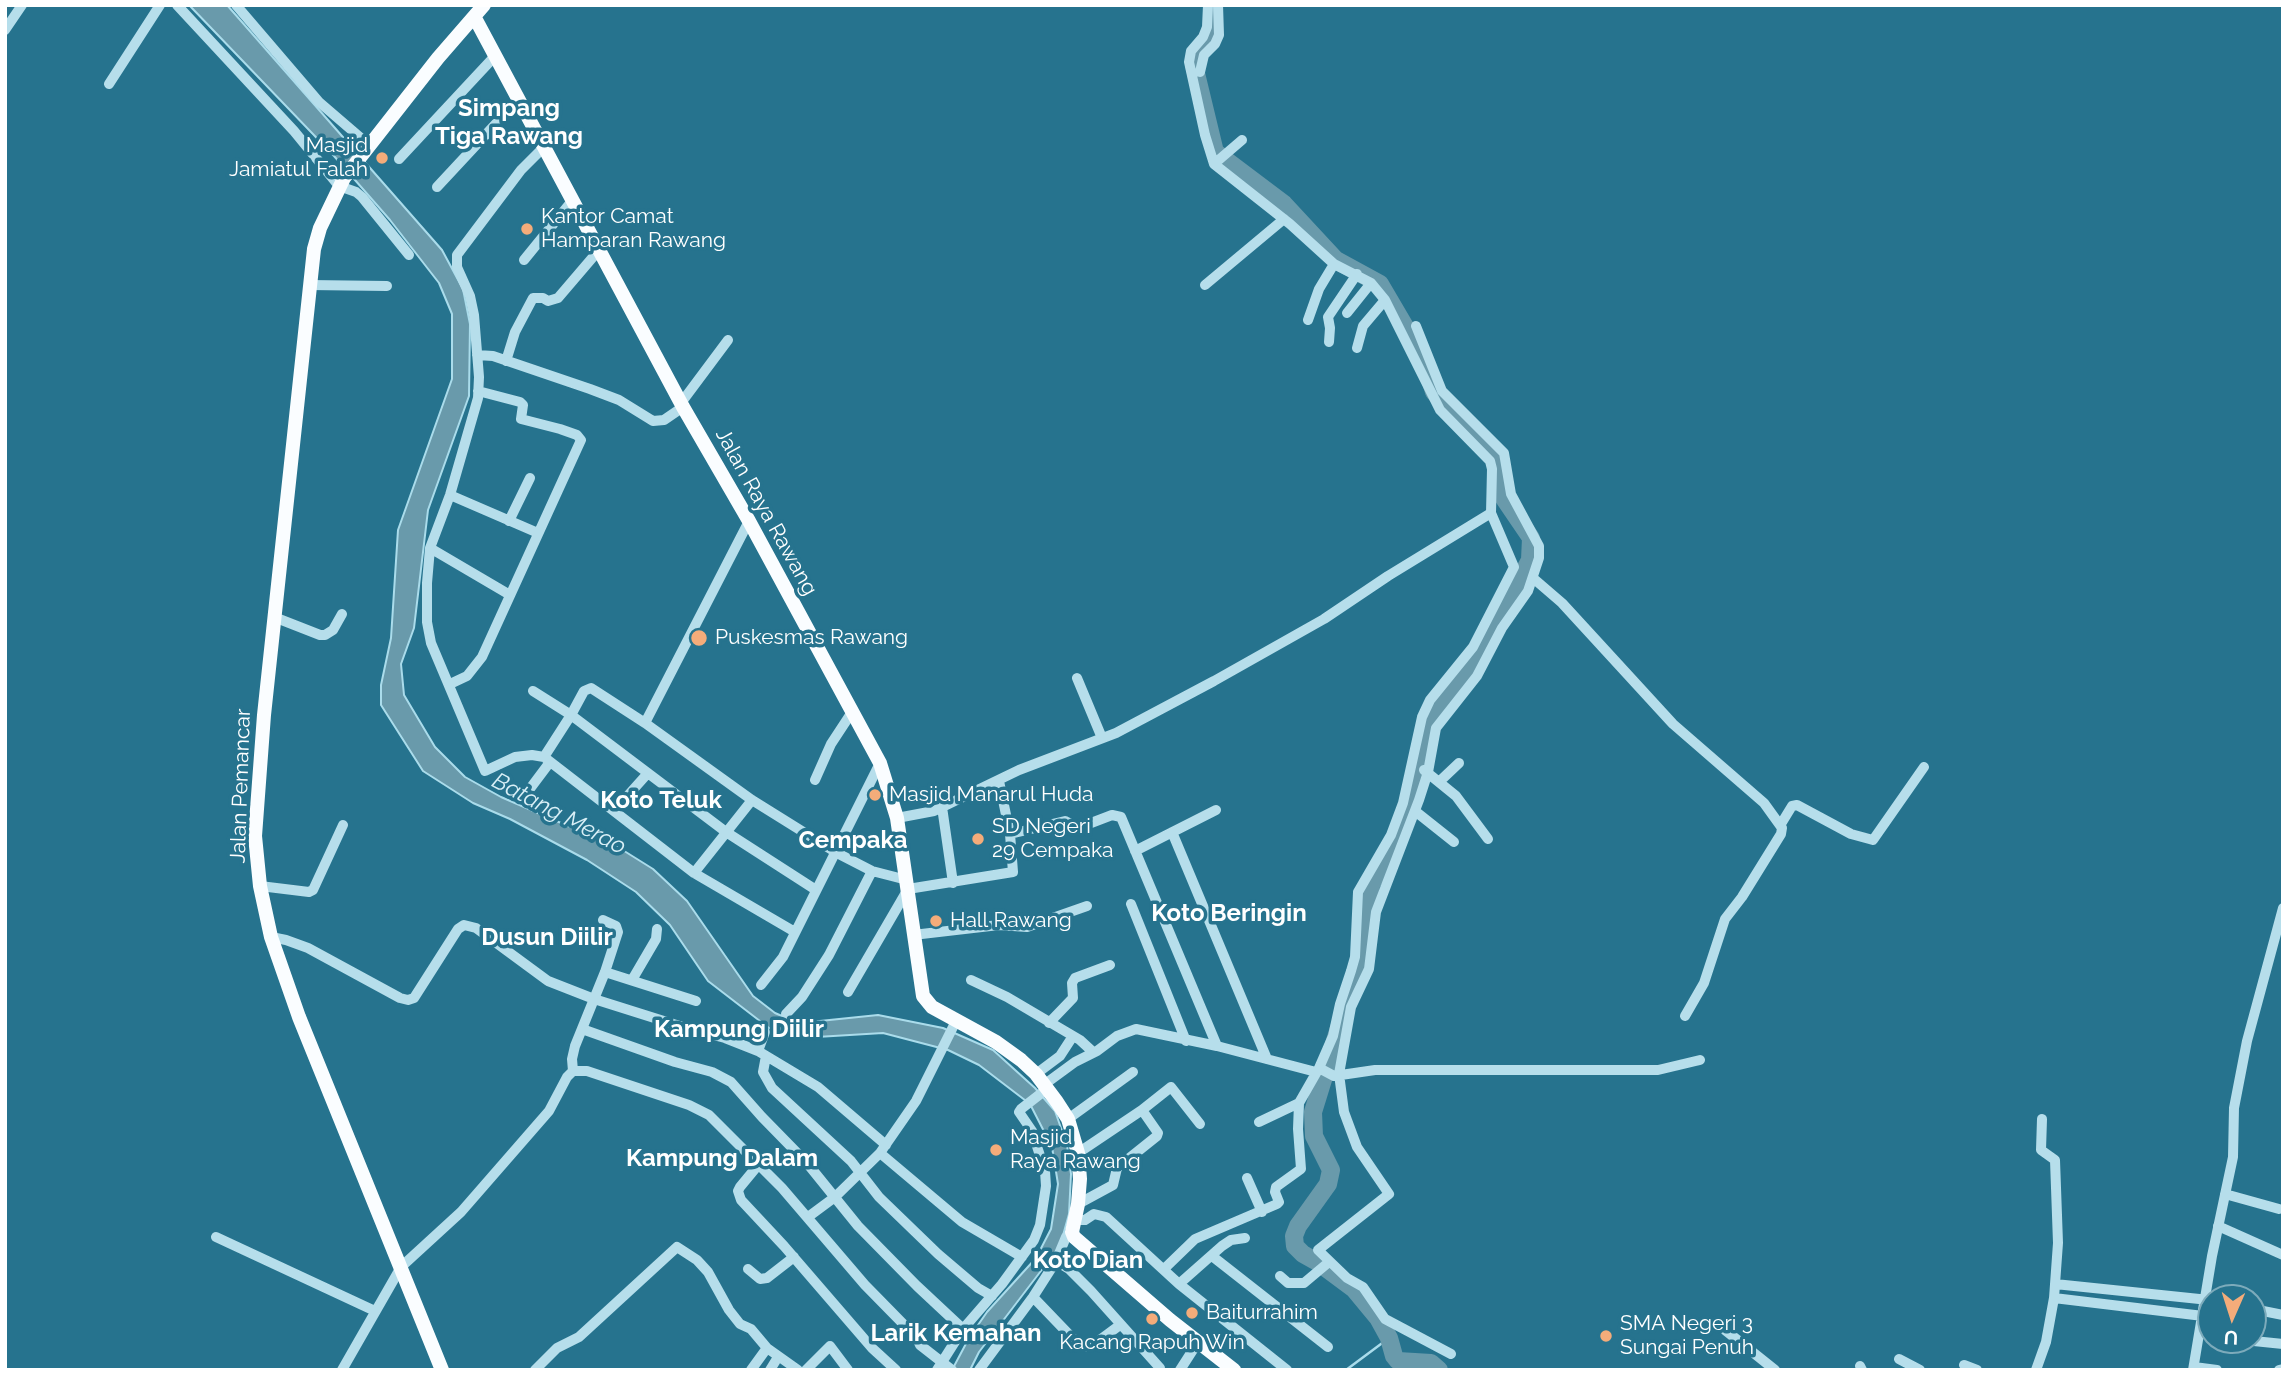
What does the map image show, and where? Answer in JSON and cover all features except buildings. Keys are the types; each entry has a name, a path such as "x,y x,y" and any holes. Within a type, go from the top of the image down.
{"main road":[{"name":"Jalan Pemancar","path":"438,1367 401,1266 299,1017 271,937 260,886 255,836 264,715 314,249 320,228 341,182 438,58 484,5"},
{"name":"Jalan Raya Rawang","path":"475,18 542,148 880,763 897,818 923,996 932,1007 954,1024 996,1042 1043,1084 1068,1119 1078,1153 1080,1179 1073,1226"},
{"path":"1073,1226 1074,1237 1234,1370"}],"street":[{"path":"5,30 22,5"},
{"path":"109,84 160,5"},
{"path":"177,5 341,182 362,197 410,255"},
{"path":"236,5 319,102 366,148"},
{"path":"1164,1269 1195,1239 1262,1212 1279,1202 1276,1187 1301,1170 1299,1103 1319,1070 1333,1036 1340,1004 1363,958 1378,906 1415,811 1421,769 1422,717 1430,699 1465,660 1513,573 1513,562 1492,508 1490,460 1440,410 1385,300 1371,283 1334,264 1219,161 1189,62 1191,51 1201,40 1207,27 1208,5"},
{"path":"1200,72 1204,55 1216,44 1219,35 1218,5"},
{"path":"399,159 495,56"},
{"path":"437,187 518,100"},
{"path":"1219,161 1242,140"},
{"path":"542,148 457,255 457,267 473,306 478,391 450,495 430,548 427,622 431,643 485,771 514,757 532,755 547,759 694,873 795,932"},
{"path":"524,260 572,201"},
{"path":"1205,285 1284,219"},
{"path":"506,360 514,332 533,298 548,301 558,298 599,250"},
{"path":"1308,320 1319,289 1334,264"},
{"path":"1329,342 1328,317 1357,274"},
{"path":"1347,313 1371,283"},
{"path":"309,285 387,286"},
{"path":"1357,348 1363,326 1385,300"},
{"path":"1416,326 1442,391 1504,453 1510,495 1539,546 1539,558 1528,591 1502,628 1477,676 1436,728 1391,835 1359,892 1363,958 1369,970 1353,999 1337,1075 1344,1112 1357,1147 1389,1194 1318,1250 1326,1265 1363,1287 1385,1319 1451,1354"},
{"path":"477,355 506,360 619,400 653,421 664,420 682,405 728,340"},
{"path":"450,684 467,676 482,657 580,444 580,437 520,418 523,405 520,402 478,391"},
{"path":"509,521 530,478"},
{"path":"450,495 538,533"},
{"path":"897,818 934,811 1019,770 1102,738 1214,681 1313,625 1510,495"},
{"path":"645,723 749,522"},
{"path":"430,548 510,595"},
{"path":"1533,579 1562,603 1673,724 1743,782 1765,803 1781,824"},
{"path":"274,617 325,635 332,630 342,614"},
{"path":"1077,678 1102,738"},
{"path":"523,798 584,691 591,688 645,723 752,800 837,853 872,871 908,884 953,883 1013,872 1010,834 999,781"},
{"path":"533,691 571,715 726,832 816,890"},
{"path":"815,780 831,744 852,712"},
{"path":"761,985 783,957 880,763"},
{"path":"1440,781 1459,763"},
{"path":"1685,1016 1704,983 1725,919 1781,834 1781,824 1792,806 1797,805 1851,834 1873,840 1924,767"},
{"path":"1421,769 1440,781 1456,796 1488,839"},
{"path":"614,811 648,773"},
{"path":"694,873 752,800"},
{"path":"942,807 953,883"},
{"path":"1136,851 1216,810"},
{"path":"1415,811 1454,842"},
{"path":"1010,834 1065,821 1078,828 1117,815 1121,817 1217,1046"},
{"path":"260,886 309,892 313,890 343,825"},
{"path":"1172,832 1267,1059"},
{"path":"786,1014 802,998 829,956 872,871"},
{"path":"848,992 908,884"},
{"path":"1131,904 1186,1041"},
{"path":"913,935 999,925 1027,926 1087,906"},
{"path":"2210,1284 2218,1226 2233,1157 2234,1108 2247,1041 2283,908"},
{"path":"573,1071 572,1059 605,972 618,928 603,920"},
{"path":"271,937 308,948 408,1000 414,998 458,929 469,925 540,976 594,999 725,1038 762,1053 818,1087 962,1222 1022,1257"},
{"path":"632,981 656,939 657,929"},
{"path":"1049,1023 1073,998 1072,983 1075,978 1110,965"},
{"path":"605,972 695,1001"},
{"path":"971,980 1007,997 1093,1052"},
{"path":"808,1217 835,1198 883,1149 916,1101 954,1024"},
{"path":"582,1029 675,1062 712,1072 731,1082 807,1163 880,1248 963,1328"},
{"path":"1043,1084 1117,1036 1136,1030 1337,1075 1375,1070 1658,1070 1700,1059"},
{"path":"765,1032 763,1072 772,1088 851,1161 879,1197 938,1254 978,1288 992,1296"},
{"path":"939,1366 963,1328 992,1296 1034,1240 1040,1225 1046,1186 1045,1171 1037,1142 1019,1112 1043,1084 1073,1037"},
{"path":"342,1370 401,1266 461,1212 549,1111 567,1077 573,1071 587,1071 689,1105 709,1115 808,1217 939,1366 952,1370"},
{"path":"1068,1119 1133,1072"},
{"path":"1078,1153 1171,1087 1200,1124"},
{"path":"1259,1122 1299,1103"},
{"path":"1078,1204 1113,1185 1116,1168 1157,1136 1142,1110"},
{"path":"2039,1369 2054,1298 2058,1243 2055,1160 2040,1150 2042,1119"},
{"path":"759,1164 740,1187 738,1196 854,1328 896,1370"},
{"path":"1247,1178 1262,1212"},
{"path":"2225,1194 2279,1209"},
{"path":"984,1368 1056,1261 1073,1226 1094,1214 1106,1217 1179,1284 1287,1370"},
{"path":"2218,1226 2283,1255"},
{"path":"216,1237 375,1311"},
{"path":"1179,1284 1231,1240 1245,1238"},
{"path":"535,1370 557,1348 579,1337 677,1247 703,1265 740,1324 751,1329 767,1348 798,1370"},
{"path":"1212,1256 1328,1347"},
{"path":"748,1269 760,1279 767,1278 794,1257"},
{"path":"1056,1261 1069,1269 1091,1291 1160,1368"},
{"path":"1280,1276 1288,1283 1304,1283 1326,1265"},
{"path":"2055,1284 2197,1299"},
{"path":"1033,1297 1081,1347 1093,1345 1120,1325"},
{"path":"2054,1298 2197,1315"},
{"path":"1725,1330 1775,1370"},
{"path":"1183,1368 1198,1342"},
{"path":"806,1370 830,1346 848,1370"},
{"path":"751,1370 767,1348"},
{"path":"771,1370 778,1357"},
{"path":"1899,1359 1920,1370"},
{"path":"1964,1365 1977,1370"},
{"path":"2193,1368 2217,1370"}],"water":[{"name":"Batang Merao","path":"189,5 227,5 442,250 463,289 470,324 469,396 428,510 414,628 401,664 404,695 435,747 465,777 501,797 621,849 653,869 687,901 753,996 775,1013 789,1019 810,1022 878,1015 943,1028 993,1050 1035,1088 1055,1111 1067,1145 1071,1174 1069,1214 1060,1246 979,1352 970,1370 952,1370 987,1312 1036,1258 1051,1229 1058,1184 1052,1147 1030,1104 979,1065 948,1050 883,1033 800,1038 769,1028 708,981 670,925 636,892 587,860 510,819 473,803 423,771 381,705 381,685 391,638 398,530 452,379 452,314 439,283 390,220 334,156"}],"waterway":[{"path":"1213,5 1213,27 1194,65 1215,152 1284,204 1336,260 1380,284 1424,359 1434,392 1495,458 1499,491 1531,538 1530,560 1474,665 1437,705 1401,833 1371,885 1365,963 1343,1015 1313,1112 1314,1136 1331,1170 1328,1184 1298,1226 1294,1236 1295,1246 1303,1254 1354,1289 1378,1318 1398,1361 1431,1363 1439,1370"},
{"path":"1346,1370 1389,1338"}],"place":[{"name":"Masjid Jamiatul Falah","path":"382,158"},
{"name":"Kantor Camat Hamparan Rawang","path":"527,229"},
{"name":"Puskesmas Rawang","path":"699,638"},
{"name":"Masjid Manarul Huda","path":"875,795"},
{"name":"SD Negeri 29 Cempaka","path":"978,839"},
{"name":"Hall Rawang","path":"936,921"},
{"name":"Masjid Raya Rawang","path":"996,1150"},
{"name":"Baiturrahim","path":"1192,1313"},
{"name":"Kacang Rapuh Win","path":"1152,1319"},
{"name":"SMA Negeri 3 Sungai Penuh","path":"1606,1336"}],"district":[{"name":"Simpang Tiga Rawang","path":"509,123"},
{"name":"Koto Teluk","path":"661,801"},
{"name":"Cempaka","path":"853,841"},
{"name":"Koto Beringin","path":"1229,914"},
{"name":"Dusun Diilir","path":"547,938"},
{"name":"Kampung Diilir","path":"739,1030"},
{"name":"Kampung Dalam","path":"722,1159"},
{"name":"Koto Dian","path":"1088,1261"},
{"name":"Larik Kemahan","path":"956,1334"}]}
